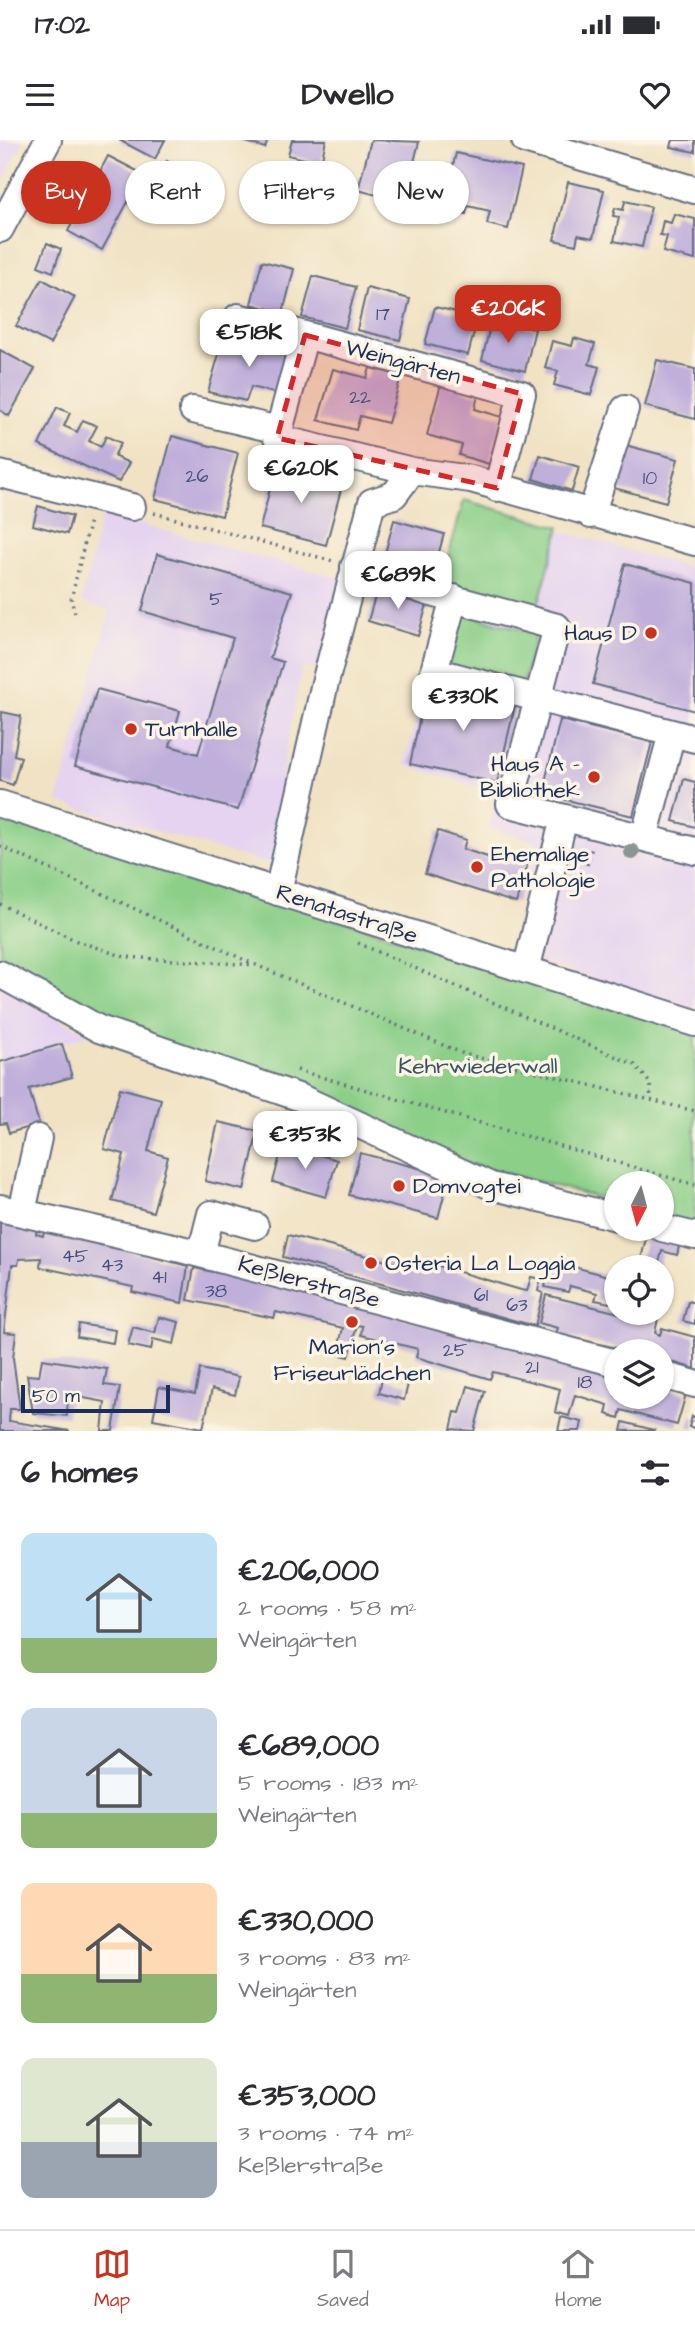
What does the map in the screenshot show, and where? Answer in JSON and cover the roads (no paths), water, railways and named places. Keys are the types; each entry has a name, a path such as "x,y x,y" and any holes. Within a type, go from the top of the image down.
{"street":[{"path":"0,229 48,140"},
{"path":"535,141 695,190"},
{"path":"238,317 305,335 277,438 412,471 471,479 591,515 695,542"},
{"name":"Weingärten","path":"305,335 523,394 497,488"},
{"path":"591,515 625,409"},
{"path":"192,410 279,430"},
{"path":"278,892 354,567 372,502 394,495 412,471"},
{"path":"0,474 132,507"},
{"path":"354,567 557,627 510,804 695,851"},
{"path":"454,598 434,671 683,736 644,838"},
{"name":"Renatastraße","path":"0,804 695,1023"},
{"path":"526,970 565,818"},
{"path":"0,974 99,1029 301,1098 491,1186 604,1214"},
{"path":"11,1210 38,1138"},
{"name":"Keßlerstraße","path":"11,1210 189,1251 604,1360"},
{"path":"189,1251 211,1214 255,1226"},
{"path":"674,1231 695,1236"},
{"path":"674,1378 695,1384"}],"place":[{"name":"Haus D","path":"651,633"},
{"name":"Turnhalle","path":"131,729"},
{"name":"Haus A - Bibliothek","path":"594,777"},
{"name":"Ehemalige Pathologie","path":"477,867"},
{"name":"Domvogtei","path":"399,1186"},
{"name":"Osteria La Loggia","path":"371,1263"},
{"name":"Marion's Friseurlädchen","path":"352,1322"}],"park label":[{"name":"Kehrwiederwall","path":"478,1066"}]}
